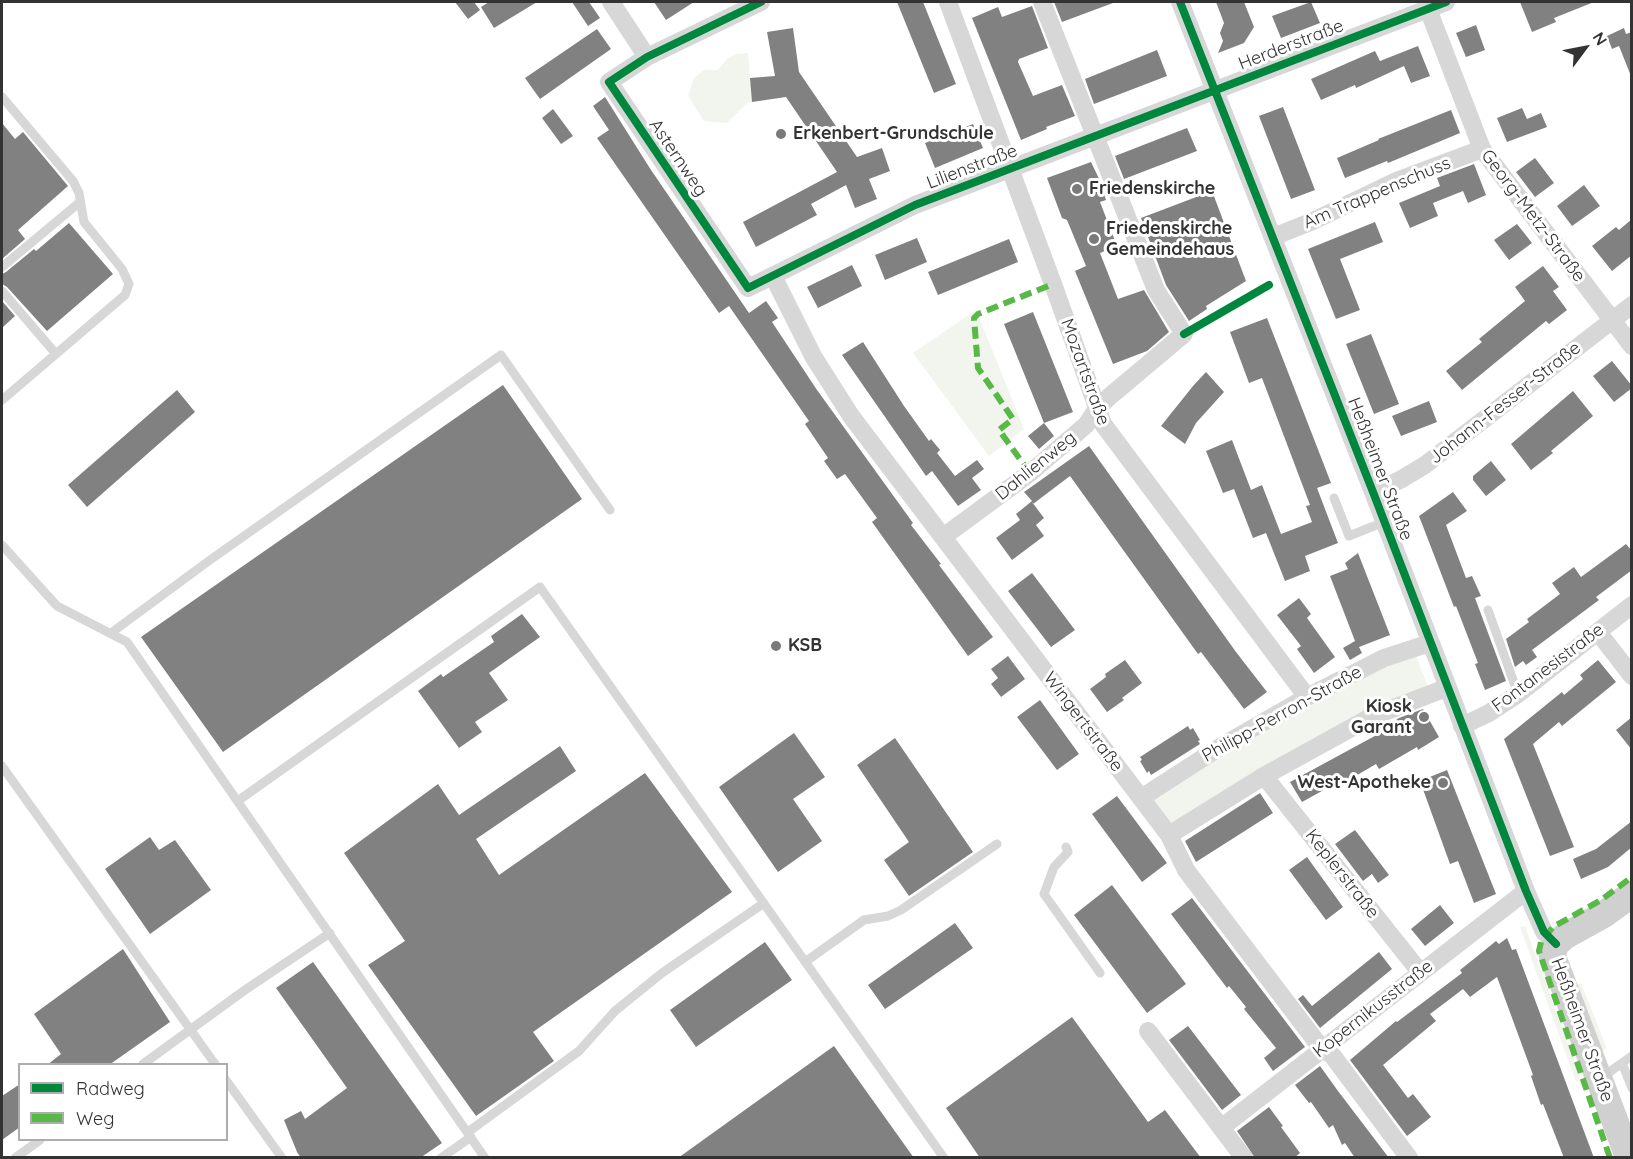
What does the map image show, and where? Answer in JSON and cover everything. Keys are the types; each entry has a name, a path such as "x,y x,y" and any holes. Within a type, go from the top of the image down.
{"street":[{"path":"611,2 647,57 761,2"},
{"name":"Mozartstraße","path":"948,2 1102,424 1307,697"},
{"path":"1042,2 1094,136"},
{"name":"Heßheimer Straße","path":"1180,2 1373,492 1446,688 1526,891 1544,932 1556,944 1552,955 1629,1158"},
{"name":"Herderstraße","path":"1215,90 1446,2"},
{"name":"Georg-Metz-Straße","path":"1428,9 1482,149 1632,346"},
{"name":"Asternweg","path":"647,57 609,82 748,288"},
{"name":"Lilienstraße","path":"748,288 915,205 1215,90"},
{"name":"Dahlienweg","path":"943,537 1030,473 1086,425 1097,409 1147,363 1184,334 1156,290 1094,136"},
{"name":"Am Trappenschuss","path":"1273,237 1313,221 1394,182 1482,149"},
{"name":"Wingertstraße","path":"773,276 798,326 851,416 1169,835 1185,870 1322,1049 1332,1055 1409,1158"},
{"name":"Johann-Fesser-Straße","path":"1373,492 1425,465 1632,305"},
{"name":"Fontanesistraße","path":"1462,726 1489,713 1518,694 1632,605"},
{"path":"1598,632 1632,676"},
{"name":"Philipp-Perron-Straße","path":"1141,798 1220,747 1307,697 1384,658 1430,644"},
{"path":"1169,835 1264,776 1371,717 1446,688"},
{"name":"Keplerstraße","path":"1264,776 1419,972"},
{"name":"Kopernikusstraße","path":"1221,1128 1526,891"},
{"path":"1556,944 1632,894"},
{"path":"1148,1031 1244,1158"}],"lane":[{"path":"2,97 73,180 79,193 84,222 122,269 129,284 125,295 2,400"},
{"path":"2,267 80,202"},
{"path":"2,291 56,354"},
{"path":"111,633 210,560 501,355 610,510"},
{"path":"1334,498 1349,536 1384,522"},
{"path":"2,546 57,606 127,642 239,800 485,1158"},
{"path":"239,800 540,587 944,1158"},
{"path":"1488,610 1518,694"},
{"path":"2,765 214,1063"},
{"path":"805,962 864,920 888,916 901,910 997,844"},
{"path":"1066,847 1068,852 1054,867 1044,894 1100,973"},
{"path":"441,1158 579,1051 615,1011 662,973 764,903"},
{"path":"146,1063 330,933"},
{"path":"1599,1080 1632,1056"},
{"path":"1622,1063 1632,1088"},
{"path":"228,1083 282,1158"},
{"path":"15,1158 39,1141"}],"shaded area":[{"path":"748,53 752,102 747,103 727,123 704,121 688,96 694,78 704,70 718,70 727,59 736,54"},
{"path":"976,310 1024,429 989,456 913,353"},
{"path":"1414,651 1430,691 1171,830 1148,798 1222,750"},
{"path":"1525,926 1581,1081 1576,1082 1520,927"},
{"path":"1581,983 1607,1049 1602,1051 1576,985"}],"building":[{"path":"455,2 474,2 480,10 468,19"},
{"path":"489,2 537,2 494,28 481,7"},
{"path":"572,2 589,2 600,18 588,26"},
{"path":"654,2 694,2 666,20"},
{"path":"897,2 923,2 956,84 934,93"},
{"path":"1054,2 1113,2 1113,3 1062,22"},
{"path":"1216,2 1244,2 1254,27 1244,43 1218,53 1223,41 1220,33 1224,23"},
{"path":"1311,2 1320,23 1281,38 1272,16"},
{"path":"1520,2 1594,2 1554,18 1556,22 1532,32"},
{"path":"1032,6 1048,48 1019,59 1018,62 1033,96 1062,85 1075,116 1021,140 972,18 998,7 1002,17"},
{"path":"1476,25 1485,50 1466,57 1456,33"},
{"path":"793,28 799,72 857,157 882,148 890,171 869,179 877,199 855,208 846,185 811,204 817,215 756,247 743,222 837,172 786,97 752,102 750,78 775,76 767,32"},
{"path":"1624,28 1626,34 1632,32 1631,76 1619,46 1612,49 1607,36"},
{"path":"597,29 611,49 540,99 525,78"},
{"path":"1418,46 1430,76 1411,83 1404,66 1356,88 1355,85 1321,100 1311,79 1375,51 1380,61"},
{"path":"1157,50 1167,76 1094,104 1085,79"},
{"path":"605,97 651,170 749,313 766,301 778,318 772,322 817,390 913,523 911,525 941,564 939,565 993,637 968,656 872,522 877,518 845,474 837,479 824,461 828,458 805,424 809,421 729,306 719,313 597,138 609,130 593,106"},
{"path":"1283,107 1315,190 1291,199 1259,116"},
{"path":"1522,108 1527,119 1541,113 1547,127 1507,142 1497,118"},
{"path":"553,109 573,136 561,144 542,118"},
{"path":"1451,110 1460,133 1345,178 1337,158"},
{"path":"2,123 15,139 23,132 68,186 18,230 25,239 2,259"},
{"path":"973,124 983,148 935,168 925,143"},
{"path":"1187,128 1197,151 1124,179 1115,156"},
{"path":"1535,158 1554,183 1535,197 1516,172"},
{"path":"1091,162 1103,187 1106,200 1100,202 1117,246 1100,253 1118,299 1144,290 1169,332 1147,351 1113,364 1075,271 1086,266 1067,220 1062,218 1047,178"},
{"path":"1474,164 1486,195 1468,203 1463,191 1433,203 1438,216 1410,228 1399,203 1440,186 1437,178"},
{"path":"1584,185 1600,206 1572,226 1557,206"},
{"path":"1212,191 1246,281 1206,306 1207,309 1189,321 1166,285 1141,218"},
{"path":"1632,219 1632,255 1612,271 1592,246 1616,227 1619,230"},
{"path":"1375,222 1383,242 1340,259 1360,310 1336,319 1308,249"},
{"path":"69,223 113,274 47,331 2,284 2,274 34,249 36,251"},
{"path":"1517,224 1532,243 1509,260 1494,240"},
{"path":"917,238 927,262 885,280 875,255"},
{"path":"1009,239 1018,262 938,295 928,272"},
{"path":"852,265 862,286 818,308 807,287"},
{"path":"1543,266 1559,287 1553,291 1567,310 1549,324 1546,321 1462,390 1446,371 1482,342 1479,339 1525,301 1515,287"},
{"path":"2,301 15,316 2,328"},
{"path":"1033,312 1073,412 1044,423 1004,324"},
{"path":"1267,318 1331,483 1317,488 1338,543 1305,556 1310,571 1285,581 1266,533 1253,538 1234,489 1223,493 1206,451 1232,440 1251,490 1262,485 1281,534 1312,522 1306,506 1310,505 1262,378 1249,383 1230,332"},
{"path":"1371,334 1399,404 1374,414 1346,344"},
{"path":"863,342 904,406 929,441 931,439 940,450 937,453 955,476 977,460 984,469 972,478 981,490 958,506 932,471 926,476 842,355"},
{"path":"1612,361 1632,386 1614,402 1593,376"},
{"path":"1206,372 1224,392 1196,423 1185,444 1161,426"},
{"path":"503,385 582,499 223,752 141,637"},
{"path":"177,390 195,412 87,507 68,485"},
{"path":"1573,391 1593,416 1531,470 1511,444"},
{"path":"1429,401 1437,422 1401,436 1392,416"},
{"path":"1044,423 1054,436 1039,449 1028,436"},
{"path":"1089,446 1267,692 1244,709 1201,652 1198,654 1070,476 1033,504 1044,518 1036,525 1044,536 1012,560 996,538 1020,520 1016,514 1032,501 1024,492"},
{"path":"1491,461 1506,480 1486,496 1473,480 1473,476"},
{"path":"1453,492 1467,511 1446,525 1466,578 1472,576 1481,596 1475,598 1506,681 1485,690 1475,664 1478,663 1419,516"},
{"path":"1626,544 1632,551 1632,570 1596,597 1599,600 1532,650 1537,657 1526,665 1523,661 1515,667 1506,639 1529,622 1527,619 1560,594 1552,583 1574,567 1581,577"},
{"path":"1358,553 1390,635 1359,647 1362,653 1350,660 1343,648 1355,641 1330,576 1348,569 1345,563"},
{"path":"1032,573 1075,630 1051,647 1008,591"},
{"path":"1299,598 1311,614 1307,618 1335,657 1314,673 1297,649 1301,646 1277,615"},
{"path":"522,614 540,637 489,673 508,700 475,722 482,732 459,748 418,691 441,674 443,677 494,642 491,636"},
{"path":"1008,656 1025,679 1001,697 991,684 998,678 991,669"},
{"path":"1125,660 1142,683 1107,712 1090,689 1106,677 1105,674"},
{"path":"1598,660 1616,682 1562,726 1559,722 1533,744 1574,847 1550,856 1504,739 1562,692 1564,695 1583,679 1580,675"},
{"path":"1040,700 1079,754 1057,770 1017,717"},
{"path":"1423,709 1439,737 1379,769 1376,764 1342,784 1340,781 1302,802 1290,782 1395,725 1393,722 1399,718"},
{"path":"1632,717 1632,750 1616,730"},
{"path":"1188,726 1190,730 1193,728 1200,744 1151,775 1149,771 1147,773 1140,757"},
{"path":"794,733 825,777 793,799 822,841 778,872 719,787"},
{"path":"895,738 973,852 909,896 884,860 909,842 857,765"},
{"path":"560,746 576,771 476,839 499,875 645,773 732,892 533,1032 554,1061 476,1116 368,965 405,941 344,853 438,784 459,815"},
{"path":"1447,770 1496,894 1474,903 1458,861 1450,864 1420,781"},
{"path":"1260,793 1273,813 1196,862 1185,841"},
{"path":"1117,796 1167,863 1142,882 1092,814"},
{"path":"1632,821 1632,847 1608,867 1581,879 1573,859 1596,849"},
{"path":"1355,830 1389,875 1378,883 1372,874 1363,881 1335,844"},
{"path":"150,837 159,850 175,840 211,890 150,934 105,869"},
{"path":"1307,857 1343,907 1326,920 1289,870"},
{"path":"1112,885 1186,984 1147,1013 1074,915"},
{"path":"1192,898 1305,1047 1273,1071 1264,1058 1276,1048 1171,914"},
{"path":"1440,905 1454,923 1425,946 1411,929"},
{"path":"955,923 973,948 885,1009 868,985"},
{"path":"1507,938 1512,950 1516,949 1594,1158 1564,1158 1543,1104 1541,1105 1531,1076 1533,1075 1497,977 1470,997 1463,989 1430,1014 1436,1021 1383,1065 1408,1098 1413,1094 1431,1117 1407,1136 1350,1060 1396,1021 1462,973 1460,970 1496,941 1499,944"},
{"path":"765,942 792,980 696,1047 670,1010"},
{"path":"123,949 170,1022 112,1063 50,1063 61,1054 34,1014"},
{"path":"1379,952 1392,969 1320,1028 1298,999 1303,995 1312,1006"},
{"path":"313,962 442,1143 420,1158 301,1158 297,1152 284,1120 301,1111 305,1119 347,1088 276,988"},
{"path":"1072,1017 1148,1122 1165,1110 1201,1158 980,1158 946,1108"},
{"path":"1188,1026 1241,1095 1222,1110 1169,1040"},
{"path":"834,1046 914,1158 678,1158"},
{"path":"1320,1066 1389,1158 1355,1158 1345,1143 1342,1145 1333,1125 1329,1128 1311,1102 1309,1103 1295,1085"},
{"path":"18,1085 18,1128 2,1140 2,1096"},
{"path":"1269,1107 1300,1153 1294,1158 1255,1158 1237,1131"}],"marked path":[{"path":"1030,473 999,430 1013,419 978,368 974,318 978,314 1053,284"},
{"path":"1610,1158 1539,951 1541,942 1553,927 1601,900 1632,877"}],"cycle path":[{"path":"761,2 647,57 609,82 748,288 915,205 1446,2"},
{"path":"1180,2 1373,492 1526,891 1544,932 1556,944"},
{"path":"1184,334 1269,285"}],"place":[{"name":"Erkenbert-Grundschule","path":"781,134"},
{"name":"Friedenskirche","path":"1077,189"},
{"name":"Friedenskirche Gemeindehaus","path":"1094,239"},
{"name":"KSB","path":"776,646"},
{"name":"Kiosk Garant","path":"1424,717"},
{"name":"West-Apotheke","path":"1443,783"}]}
